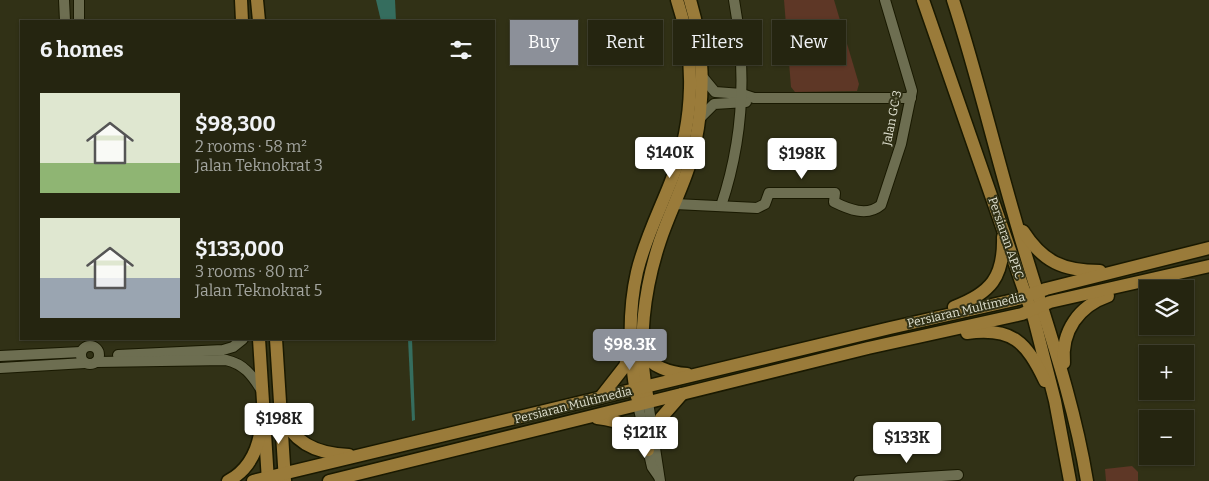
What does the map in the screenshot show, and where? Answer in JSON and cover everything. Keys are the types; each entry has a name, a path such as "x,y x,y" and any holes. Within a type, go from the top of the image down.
{"main road":[{"path":"241,0 242,20"},
{"path":"257,0 259,20"},
{"path":"643,404 632,344 633,304 638,267 649,233 674,175 688,116 690,65 687,38 678,0"},
{"path":"640,388 644,308 651,270 660,239 689,165 699,119 701,75 698,38 690,0"},
{"name":"Persiaran APEC","path":"953,0 1014,216 1032,294"},
{"name":"Persiaran APEC","path":"922,2 1001,222 1032,294 1069,396 1087,481"},
{"path":"1014,216 1036,249 1053,262 1083,271 1120,271 1209,248"},
{"path":"890,328 970,301 988,289 996,278 1002,264 1004,240 1001,222"},
{"path":"1069,396 1064,359 1064,343 1071,325 1082,312 1095,300 1209,266"},
{"name":"Persiaran Multimedia","path":"329,481 1209,266"},
{"name":"Persiaran Multimedia","path":"253,481 285,478 364,456 1120,271"},
{"name":"Persiaran APEC","path":"1037,308 1070,481"},
{"path":"868,348 980,331 1005,333 1014,337 1025,347 1055,401"},
{"path":"259,340 268,479"},
{"path":"276,340 285,478"},
{"path":"600,398 625,366 632,344"},
{"path":"643,351 651,362 662,368 682,374 696,375"},
{"path":"654,437 666,411 682,394"},
{"path":"279,405 289,427 309,447 326,453 364,456"},
{"path":"228,481 237,476 252,458 257,447 263,414"},
{"path":"587,417 606,419 626,425 640,436 648,450"}],"street":[{"path":"64,0 65,20"},
{"path":"79,0 79,20"},
{"path":"675,204 721,206 733,170 742,99 740,29 734,0"},
{"name":"Jalan GC 3","path":"721,206 760,208 766,202 769,193 835,193 834,202 847,209 857,211 876,210 881,205 901,144 911,98 911,84 885,0"},
{"path":"701,75 715,92 742,99"},
{"path":"699,119 714,104 742,99 911,98"},
{"path":"0,368 95,353 222,350 233,347 243,340"},
{"path":"0,356 91,345 95,353"},
{"path":"82,346 81,358 95,353 235,362 249,372 262,391"},
{"path":"643,404 654,437 660,480"},
{"path":"643,404 648,450 652,467 660,480"},
{"path":"859,481 958,475"}],"shaded area":[{"path":"784,0 834,0 840,20 786,20"},
{"path":"846,40 859,84 857,91 795,92 791,87 789,65 846,65"},
{"path":"1132,466 1138,472 1138,481 1106,481 1105,469"}],"water":[{"path":"376,0 395,0 396,20 381,20"},
{"path":"408,340 412,340 415,420 412,421"}]}
